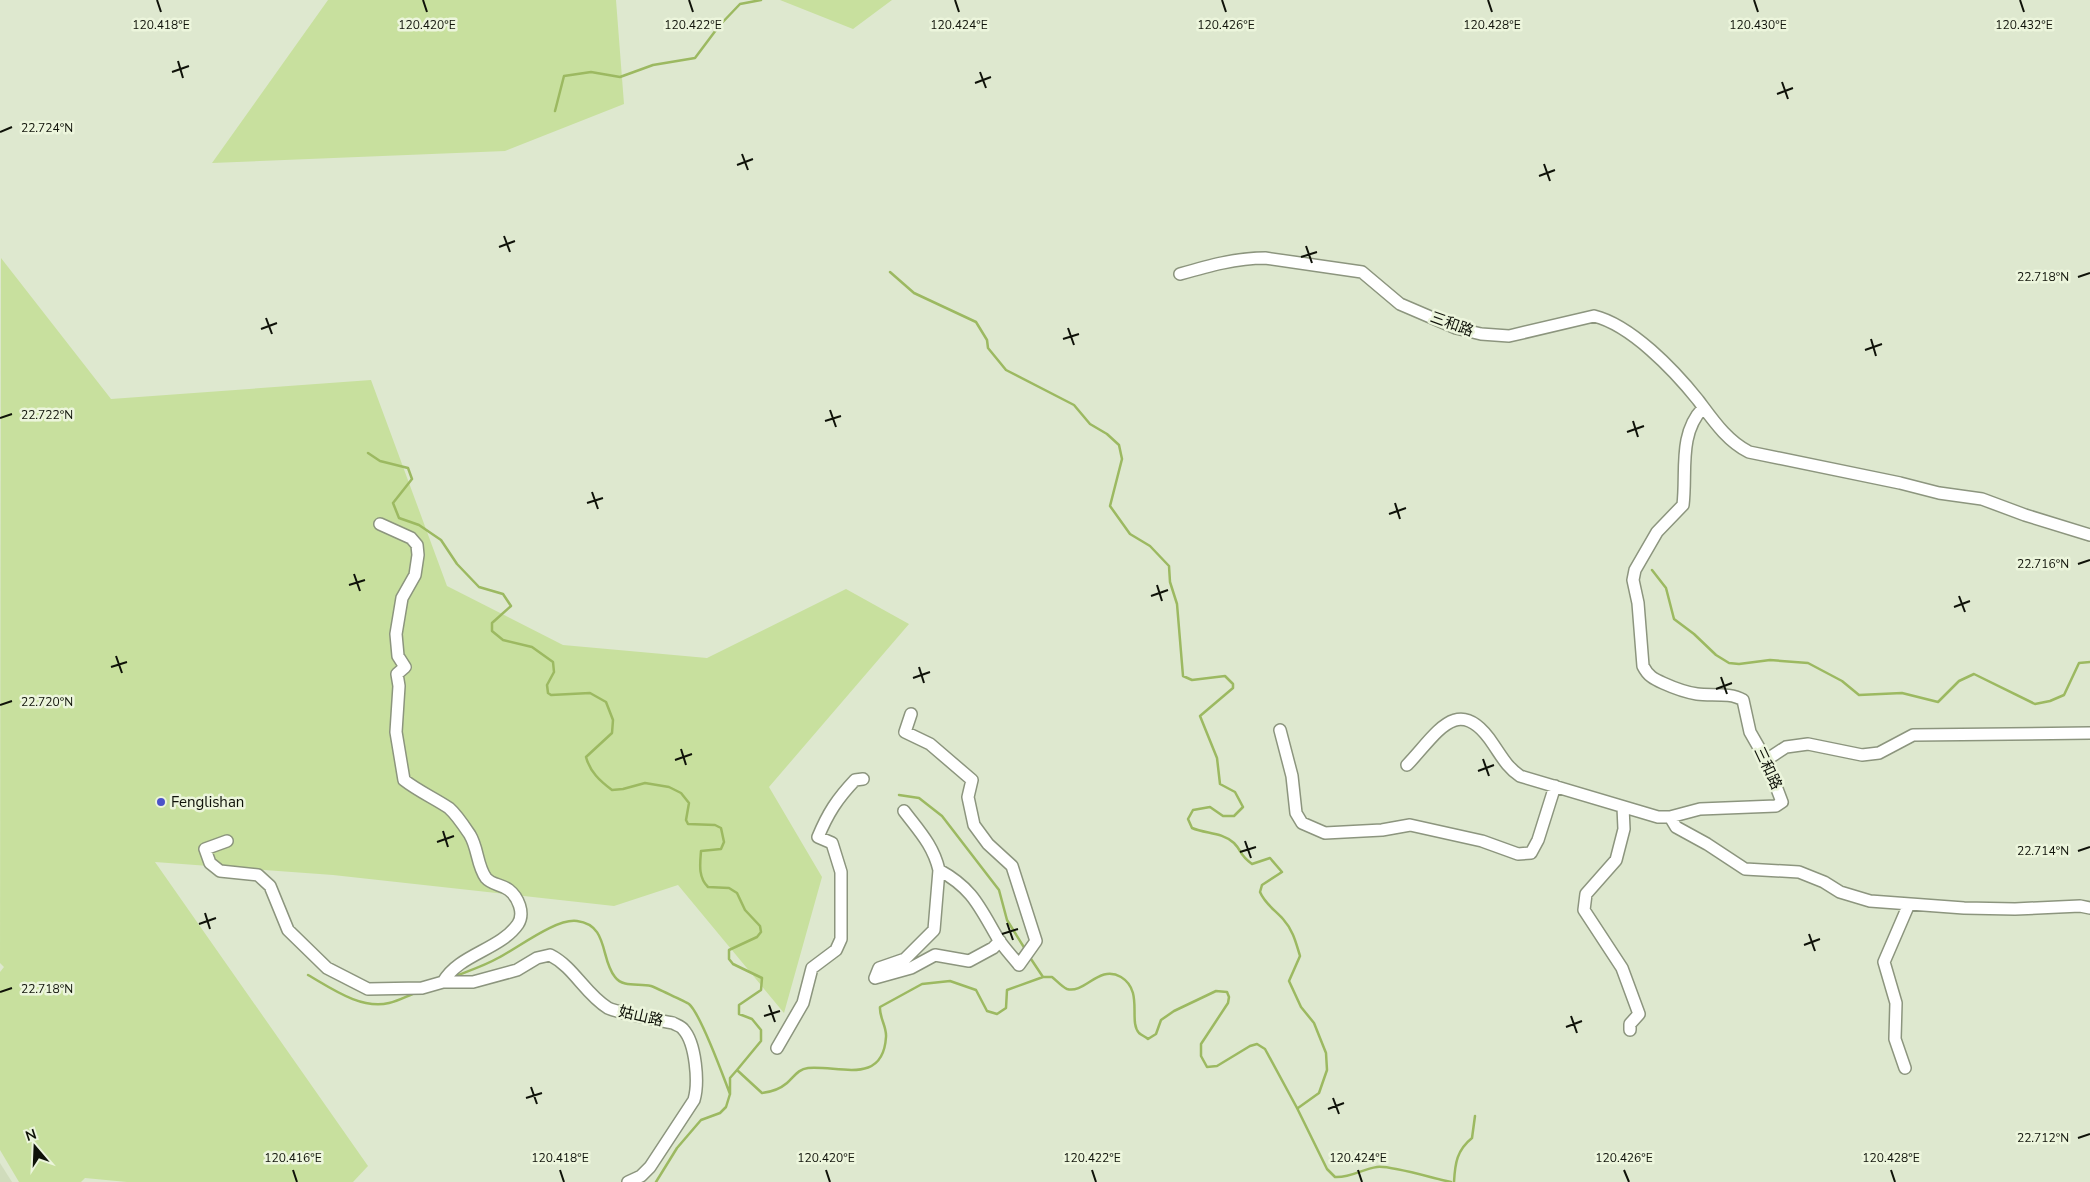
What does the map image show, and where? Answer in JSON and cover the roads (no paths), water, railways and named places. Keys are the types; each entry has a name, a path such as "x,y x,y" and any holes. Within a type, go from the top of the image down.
{"street":[{"name":"三和路","path":"1180,274 1208,266 1251,258 1265,258 1362,272 1400,304 1456,328 1481,334 1509,336 1594,316 1607,320 1653,351 1732,441 1749,452 1900,483 1939,493 1982,499 2025,515 2090,535"},
{"name":"三和路","path":"1407,765 1448,722 1454,719 1466,719 1492,742 1509,769 1520,776 1658,817 1670,817 1700,809 1776,806 1782,802 1766,760 1750,732 1743,700 1734,696 1681,691 1653,678 1646,673 1643,666 1638,603 1633,580 1635,570 1657,532 1683,505 1686,442 1694,416 1703,408"},
{"path":"226,841 205,849 210,863 220,871 258,875 270,886 288,930 327,968 368,990 422,988 443,982 453,969 508,934 518,924 521,913 518,902 510,891 490,882 484,875 476,847 456,815 404,780 396,732 399,686 397,674 405,667 398,656 396,634 402,598 415,575 418,556 416,545 411,538 380,524"},
{"path":"911,714 905,732 930,744 972,780 968,797 974,825 988,844 1012,866 1036,941 1020,965 1000,941 972,894 950,876 938,870"},
{"path":"1280,730 1292,776 1296,813 1302,823 1325,833 1382,830 1410,826 1482,841 1518,854 1531,853 1538,840 1555,786"},
{"path":"1766,760 1786,747 1808,744 1862,755 1879,753 1913,735 2090,733"},
{"path":"777,1048 803,1003 812,968 836,950 841,938 841,872 832,843 818,836 828,812 839,797 855,780 863,779"},
{"path":"1623,807 1624,829 1616,860 1586,894 1584,910 1622,968 1636,1004 1639,1014 1630,1024 1630,1030"},
{"path":"904,811 932,847 938,870 934,930 905,959 879,968 875,978 911,968 935,955 969,961 993,948 1000,941"},
{"path":"1670,817 1676,827 1707,844 1745,869 1799,872 1824,882 1840,892 1870,901 1964,908 2015,909 2080,906 2090,908"},
{"path":"1905,1068 1895,1039 1896,1003 1884,962 1909,904"},
{"name":"姑山路","path":"443,982 473,982 517,970 538,958 550,955 561,960 587,989 609,1008 673,1023 682,1028 689,1038 692,1049 697,1089 694,1100 650,1166 641,1176 628,1182"}],"waterway":[{"path":"555,111 564,76 591,72 620,77 653,65 695,58 719,26 740,4 761,0"},
{"path":"890,272 914,293 976,322 987,340 988,348 1006,370 1074,405 1090,424 1107,434 1119,445 1122,459 1110,506 1130,534 1150,546 1169,566 1170,582 1177,604 1183,676 1192,680 1225,676 1233,684 1233,688 1200,716 1217,758 1220,784 1235,792 1243,807 1234,816 1223,816 1210,807 1193,810 1188,819 1192,828 1229,839 1252,864 1270,858 1282,872 1262,885 1260,892 1267,903 1286,923 1294,937 1300,956 1289,981 1301,1007 1314,1023 1326,1053 1327,1070 1319,1093 1298,1108"},
{"path":"368,453 380,461 408,468 412,479 393,503 399,518 419,525 441,540 457,564 479,587 503,594 511,606 492,623 492,631 503,640 532,647 553,662 554,672 547,685 548,693 551,695 590,693 606,702 613,720 612,733 586,757 593,772 600,780 612,790 645,783 669,787 681,793 689,803 686,820 688,824 715,825 721,828 724,842 721,849 701,851 700,870 708,887 729,888 737,893 745,910 760,926 761,932 757,937 729,950 729,959 733,964 762,978 761,990 739,1005 739,1014 752,1019 761,1030 761,1041 737,1070 762,1093 781,1087 799,1072 808,1068 857,1070 868,1068 877,1062 883,1052 886,1037 880,1007 922,984 950,981 976,990 987,1011 997,1014 1006,1008 1007,990 1043,977 1052,977 1065,988 1074,989 1099,976 1113,974 1121,977 1132,990 1136,1028 1139,1033 1148,1039 1156,1034 1161,1020 1174,1011 1216,991 1227,992 1229,997 1228,1003 1201,1044 1201,1056 1207,1067 1217,1066 1250,1046 1257,1044 1265,1049 1327,1169 1335,1177 1383,1167 1451,1182"},
{"path":"1652,570 1666,588 1674,619 1694,634 1716,655 1729,663 1739,664 1770,660 1808,663 1842,681 1859,695 1902,693 1938,702 1959,681 1974,674 2035,704 2050,701 2064,695 2079,663 2090,662"},
{"path":"899,795 919,798 942,816 999,890 1007,920 1025,949"},
{"path":"453,977 493,961 559,924 568,921 587,924 599,936 610,970 618,980 627,984 651,986 689,1004 705,1032 730,1094"},
{"path":"1029,956 1043,977"},
{"path":"308,975 357,1001 368,1003 389,1003 415,993"},
{"path":"656,1182 677,1148 701,1120 720,1113 726,1107 730,1094 730,1078 737,1070"},
{"path":"1454,1182 1455,1169 1460,1152 1472,1138 1475,1116"}],"place":[{"name":"Fenglishan","path":"161,802"}]}
